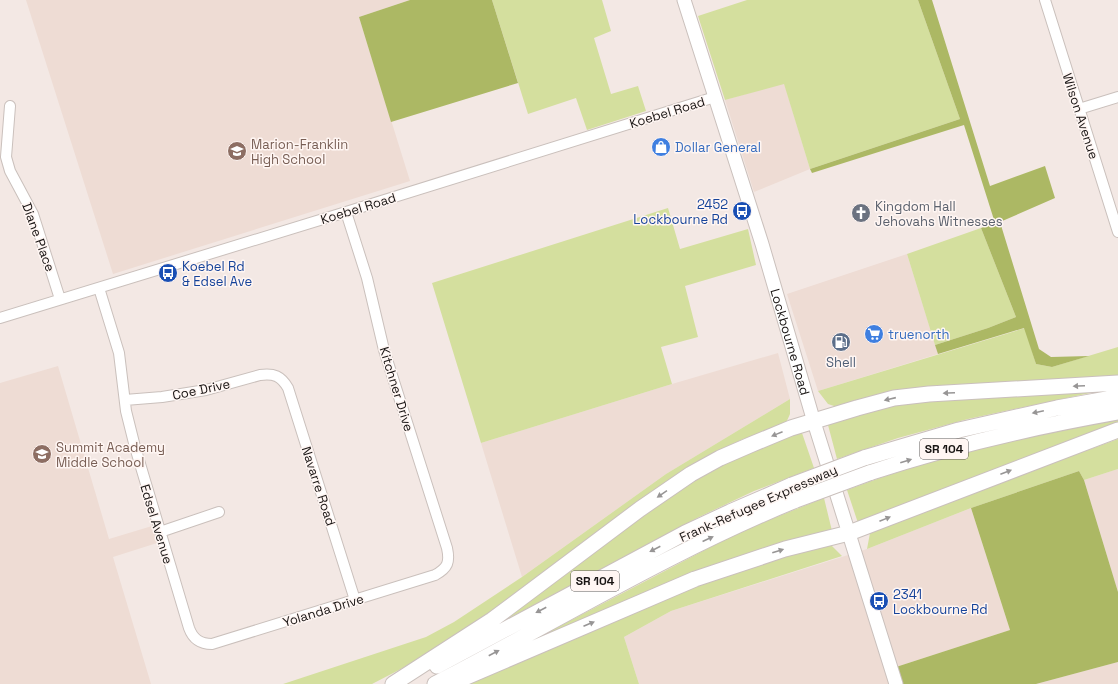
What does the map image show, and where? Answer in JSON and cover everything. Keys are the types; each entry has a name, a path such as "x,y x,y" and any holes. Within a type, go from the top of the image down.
{"highway":[{"path":"393,684 492,620 640,509 692,474 720,458 750,445 791,428 894,398 1118,383"},
{"name":"Frank-Refugee Expressway","path":"401,684 685,533 792,485 864,458 959,430 1057,408 1118,397"},
{"name":"Frank-Refugee Expressway","path":"435,684 696,545 796,500 868,473 927,454 993,437 1118,412"},
{"path":"450,684 695,579 785,549 849,533 1118,430"}],"main road":[{"name":"Lockbourne Road","path":"684,0 762,244 814,422 896,684"}],"street":[{"name":"Wilson Avenue","path":"1044,0 1117,225"},
{"name":"Koebel Road","path":"0,318 715,97"},
{"path":"1079,109 1118,97"},
{"name":"Diane Place","path":"10,106 6,157 10,171 33,214 60,299"},
{"name":"Kitchner Drive","path":"346,212 367,278 384,350 447,548 449,557 446,566"},
{"name":"Edsel Avenue","path":"99,288 119,353 125,400 134,447 191,635 197,640"},
{"name":"Coe Drive","path":"125,400 162,397 206,390 260,375 269,374 277,376"},
{"name":"Navarre Road","path":"277,376 284,381 288,388 355,600"},
{"path":"160,532 219,512"},
{"name":"Yolanda Drive","path":"197,640 204,644 212,644 435,575 442,572 446,566"}],"shaded area":[{"name":"Marion-Franklin High School","path":"26,0 410,0 359,17 410,181 113,274"},
{"path":"784,83 810,169 754,192 725,100"},
{"path":"907,254 938,354 818,391 787,294"},
{"path":"778,353 790,399 666,474 522,577 481,443"},
{"name":"Summit Academy Middle School","path":"58,366 109,539 152,526 157,543 113,557 151,684 0,684 0,383"},
{"path":"1118,469 1118,592 1084,480"},
{"path":"971,508 1010,630 896,667 901,684 639,684 624,637 671,611 867,549"},
{"path":"1118,662 1118,684 1036,684"}],"green space":[{"path":"410,0 492,0 518,83 391,122 359,17"},
{"path":"492,0 602,0 611,31 594,38 611,94 638,86 646,111 587,130 576,98 528,114"},
{"path":"747,0 918,0 960,119 810,169 784,84 725,100 698,16"},
{"path":"918,0 932,0 990,186 1045,166 1055,198 1000,222 1039,349 1051,357 1089,356 1052,367 1036,364 1024,328 938,354 935,345 988,328 1016,317 981,228 995,223 964,125 812,173 810,169 960,119"},
{"path":"668,208 680,249 748,229 756,265 685,286 698,337 661,347 672,384 481,443 432,283"},
{"path":"981,228 1016,317 988,328 935,345 907,254"},
{"path":"1025,328 1036,364 1052,367 1118,347 1118,378 837,407 828,404 818,391"},
{"path":"1095,390 1095,392 968,419 898,438 837,459 828,425 830,423 905,402"},
{"path":"790,399 790,414 786,423 780,428 743,439 724,448 658,488 471,629 399,670 372,684 283,684 426,637 454,622 522,577 666,474"},
{"path":"1118,420 1118,426 858,523 847,490 913,467 981,448"},
{"path":"792,432 802,433 814,468 754,491 697,518 502,622 616,533 708,470"},
{"path":"1118,439 1118,469 1084,480 1079,471 971,508 867,549 870,533 879,526"},
{"path":"1079,471 1084,480 1118,592 1118,662 1036,684 901,684 896,667 1010,630 971,508"},
{"path":"824,498 832,531 540,640 539,637 741,531"},
{"path":"831,545 842,556 671,611 624,637 639,684 470,684 540,651 654,601 775,559 816,547"}],"place":[{"name":"Dollar General","path":"661,147"},
{"name":"Marion-Franklin High School","path":"237,151"},
{"name":"2452 Lockbourne Rd","path":"742,211"},
{"name":"Kingdom Hall Jehovahs Witnesses","path":"861,213"},
{"name":"Koebel Rd & Edsel Ave","path":"168,273"},
{"name":"truenorth","path":"874,334"},
{"name":"Shell","path":"841,342"},
{"name":"Summit Academy Middle School","path":"42,454"},
{"name":"2341 Lockbourne Rd","path":"879,601"}]}
